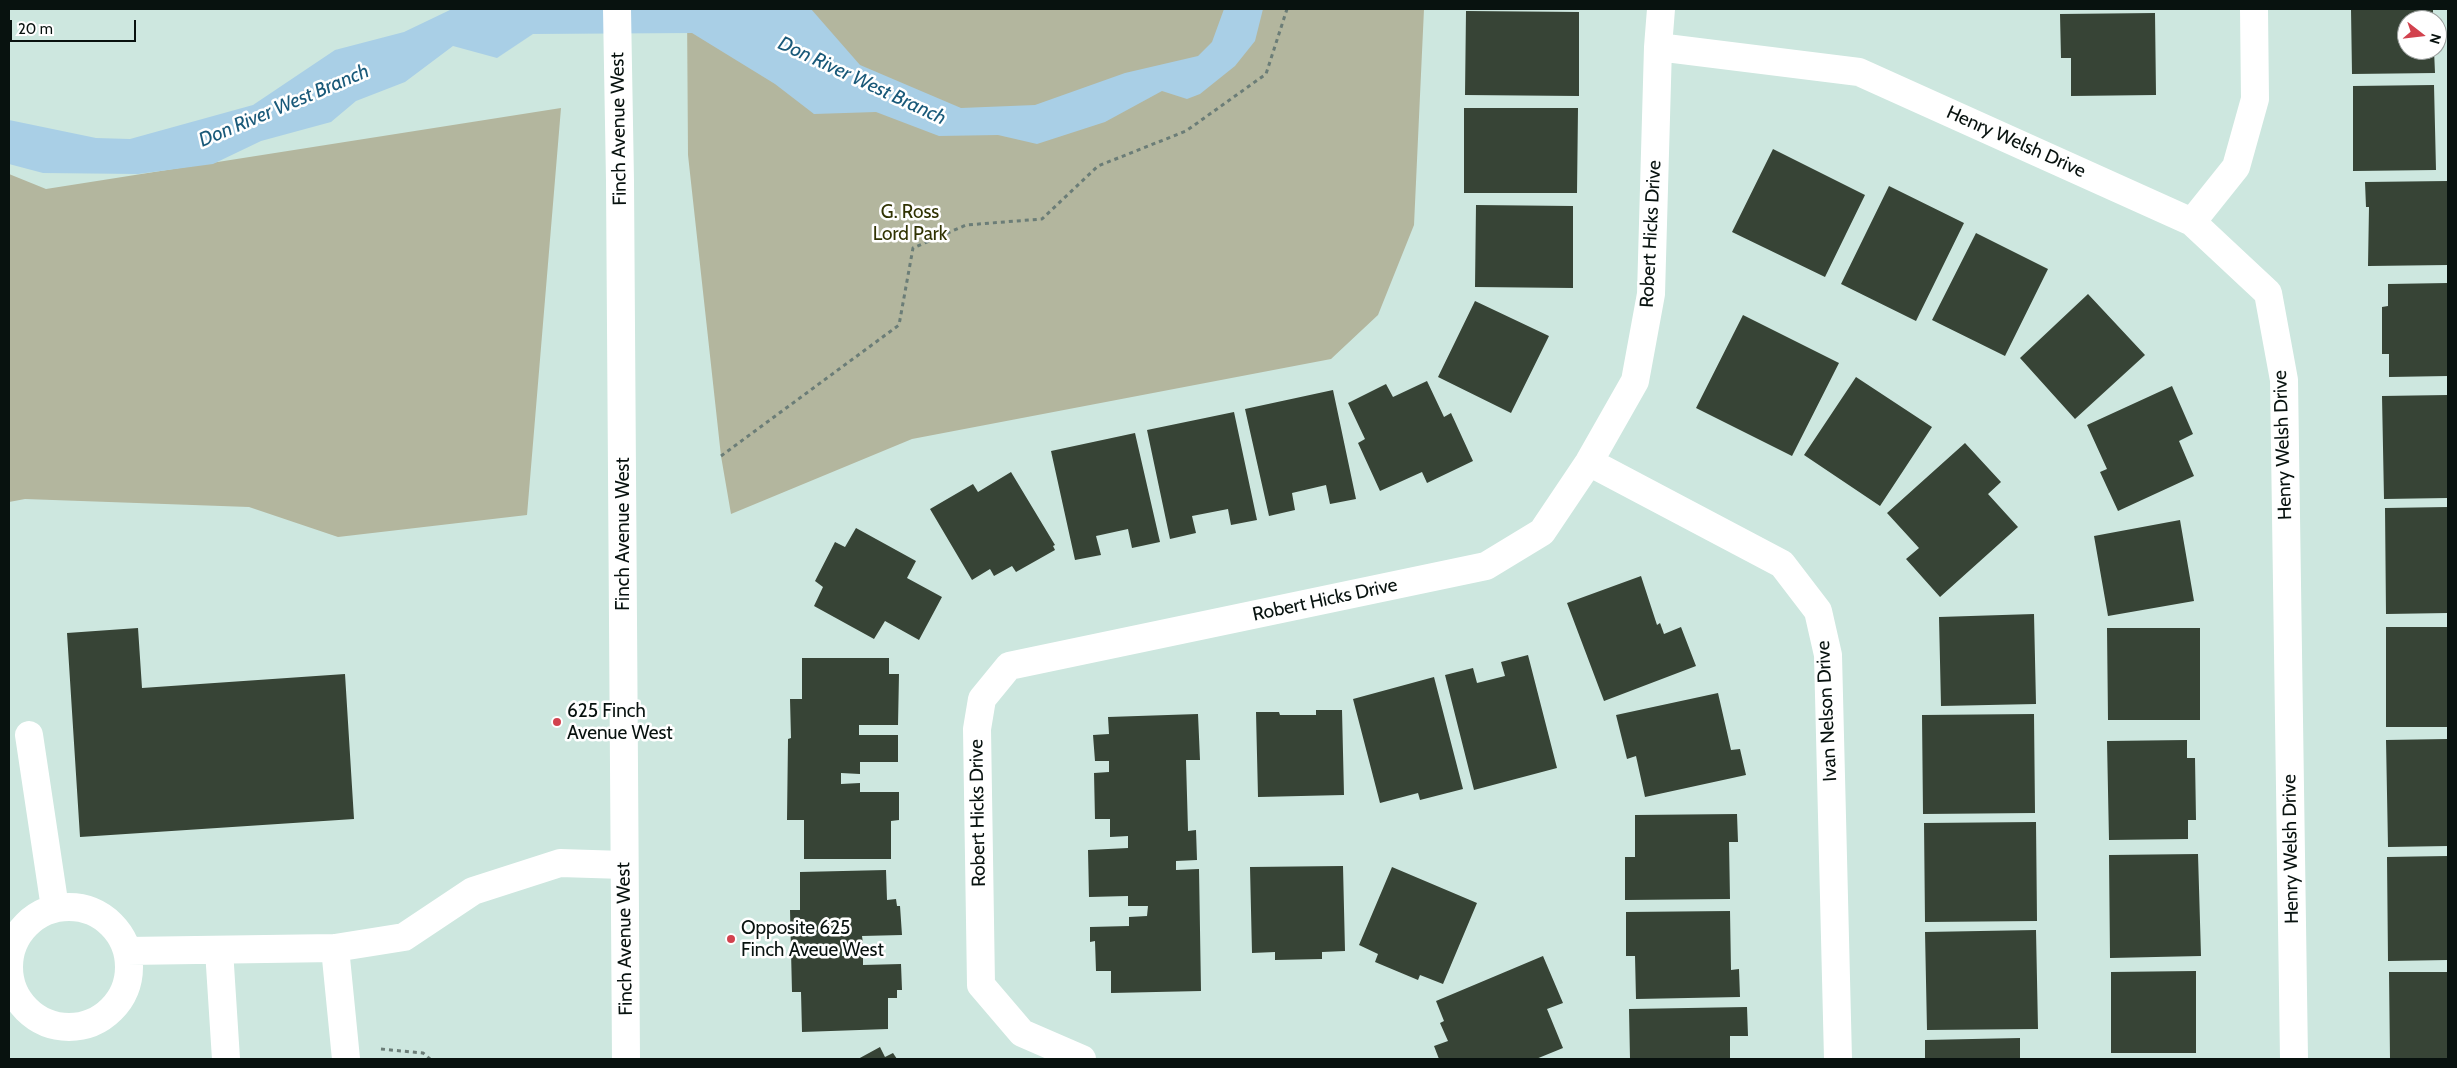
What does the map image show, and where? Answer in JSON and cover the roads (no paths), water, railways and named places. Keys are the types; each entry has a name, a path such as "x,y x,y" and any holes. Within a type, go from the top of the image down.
{"street":[{"name":"Finch Avenue West","path":"617,9 620,180 626,1059"},
{"name":"Robert Hicks Drive","path":"1082,1059 1022,1033 981,985 977,729 982,699 1009,666 1486,566 1542,532 1588,462 1635,381 1651,294 1658,47 1661,9"},
{"path":"2192,222 2236,167 2255,99 2254,9"},
{"name":"Henry Welsh Drive","path":"1658,47 1859,72 2192,222 2268,293 2284,380 2294,1059"},
{"name":"Ivan Nelson Drive","path":"1588,462 1782,564 1818,611 1828,655 1838,1059"},
{"path":"29,735 55,908"},
{"path":"127,950 335,948 404,937 473,891 560,863 624,865"},
{"path":"73,906 92,911 108,920 120,934 127,950 130,971 124,991 113,1008 97,1020 78,1026 58,1025 38,1018 23,1005 13,988 9,968 12,948 22,930 37,916 55,908 73,906"},
{"path":"335,948 346,1052"},
{"path":"219,950 226,1059"}],"water":[{"name":"Don River West Branch","path":"452,9 811,9 860,65 961,108 1035,105 1125,73 1198,56 1212,42 1224,9 1263,9 1255,41 1235,66 1200,94 1187,99 1162,91 1105,122 1037,144 998,135 939,136 876,112 814,114 775,84 692,33 533,34 497,58 453,46 405,82 356,101 331,122 261,141 213,164 138,174 43,173 9,164 9,120 96,138 130,139 253,105 335,50 404,32"}],"place":[{"name":"625 Finch Avenue West","path":"557,722"},
{"name":"Opposite 625 Finch Aveue West","path":"731,939"}],"park label":[{"name":"G. Ross Lord Park","path":"910,223"}]}
